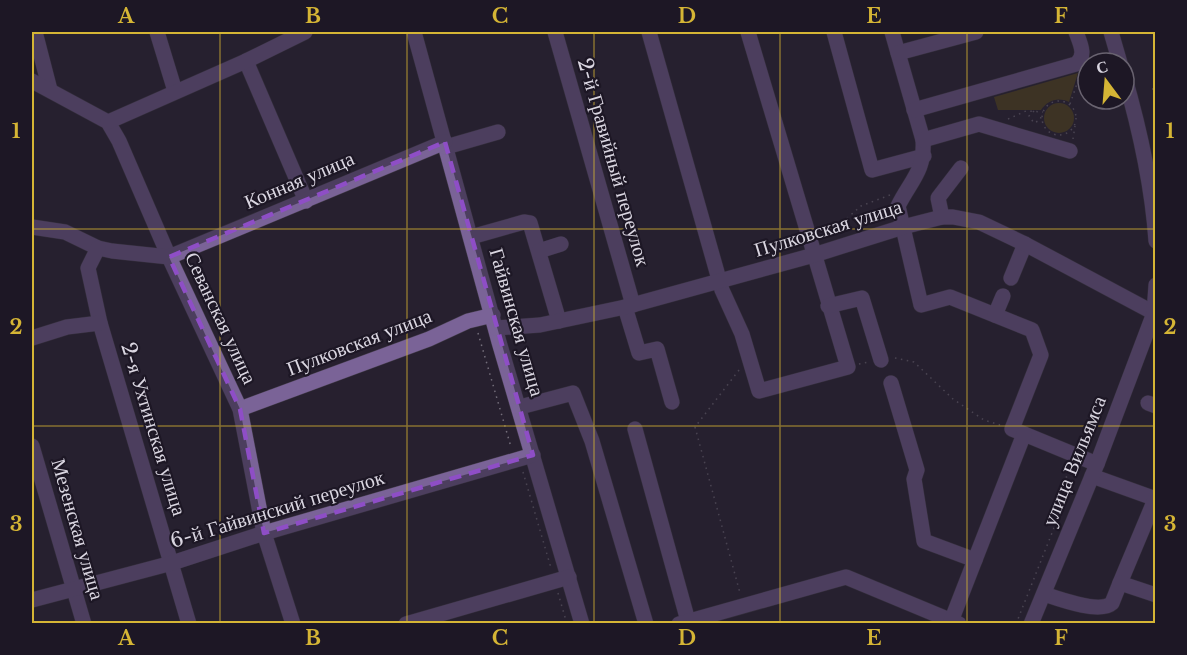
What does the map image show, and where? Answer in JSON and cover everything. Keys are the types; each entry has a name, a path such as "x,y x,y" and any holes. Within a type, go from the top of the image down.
{"street":[{"path":"35,32 50,90"},
{"path":"157,32 175,91"},
{"path":"32,81 108,122 246,61 279,37 305,32"},
{"name":"Гайвинская улица","path":"414,32 494,322 582,624"},
{"name":"2-й Гравийный переулок","path":"555,32 629,306 639,353 657,349 672,402"},
{"path":"649,32 722,290 742,334 759,391 848,367 748,32"},
{"path":"834,32 872,170 977,124 1070,151"},
{"path":"635,429 683,622 846,577 953,623 1018,432 1041,355 1032,330 950,297 921,304 898,206 919,170 923,148 892,32"},
{"path":"898,53 976,32"},
{"path":"1076,32 1082,51"},
{"path":"1111,32 1117,51"},
{"path":"246,61 306,201"},
{"path":"914,110 1076,64"},
{"path":"1134,111 1148,173 1155,241"},
{"name":"Севанская улица","path":"108,122 119,141 169,257 240,409 264,533 293,624"},
{"name":"Конная улица","path":"169,257 445,144 498,132"},
{"path":"942,217 938,198 961,168"},
{"name":"Пулковская улица","path":"240,409 429,339 468,321 559,321 629,306 942,217 965,218 1025,244 1155,314"},
{"path":"471,237 528,222 532,226 559,321"},
{"path":"32,227 65,232 98,248 169,257"},
{"path":"539,251 561,244"},
{"path":"1011,278 1025,244"},
{"name":"2-я Ухтинская улица","path":"98,248 88,268 100,323 189,624"},
{"name":"улица Вильямса","path":"1031,624 1095,470 1155,314 1155,285"},
{"path":"995,315 1003,296"},
{"path":"828,306 862,298 881,360"},
{"path":"32,338 67,327 100,323"},
{"path":"891,383 916,470 914,479 924,541 975,560"},
{"path":"520,407 573,393 592,441 646,624"},
{"path":"1018,432 1066,451 1095,470 1155,499 1112,603 1107,607 1068,602 1044,594"},
{"name":"Мезенская улица","path":"32,446 84,624"},
{"name":"6-й Гайвинский переулок","path":"32,600 172,564 264,533 533,455"},
{"path":"406,624 569,577"},
{"path":"1120,583 1155,595"}],"path":[{"path":"1069,105 1076,85"},
{"path":"1070,151 1075,123 1075,112 1069,105 1058,102 1048,106 1044,112 1044,125 1055,134 1069,132 1075,123"},
{"path":"998,129 1003,121 1026,111 1044,112"},
{"path":"839,233 838,226 861,206 908,189"},
{"path":"743,606 694,427 749,357"},
{"path":"848,367 893,358 914,362 953,399 984,420 1018,432"},
{"path":"1016,624 1067,495 1066,451"}],"highlighted area":[{"path":"445,142 533,455 264,533 240,409 169,257"}],"shaded area":[{"path":"1076,74 1069,102 1054,100 1041,110 998,110 994,97"},
{"path":"1059,103 1070,107 1074,118 1070,129 1059,133 1048,129 1044,118 1048,107"}]}
